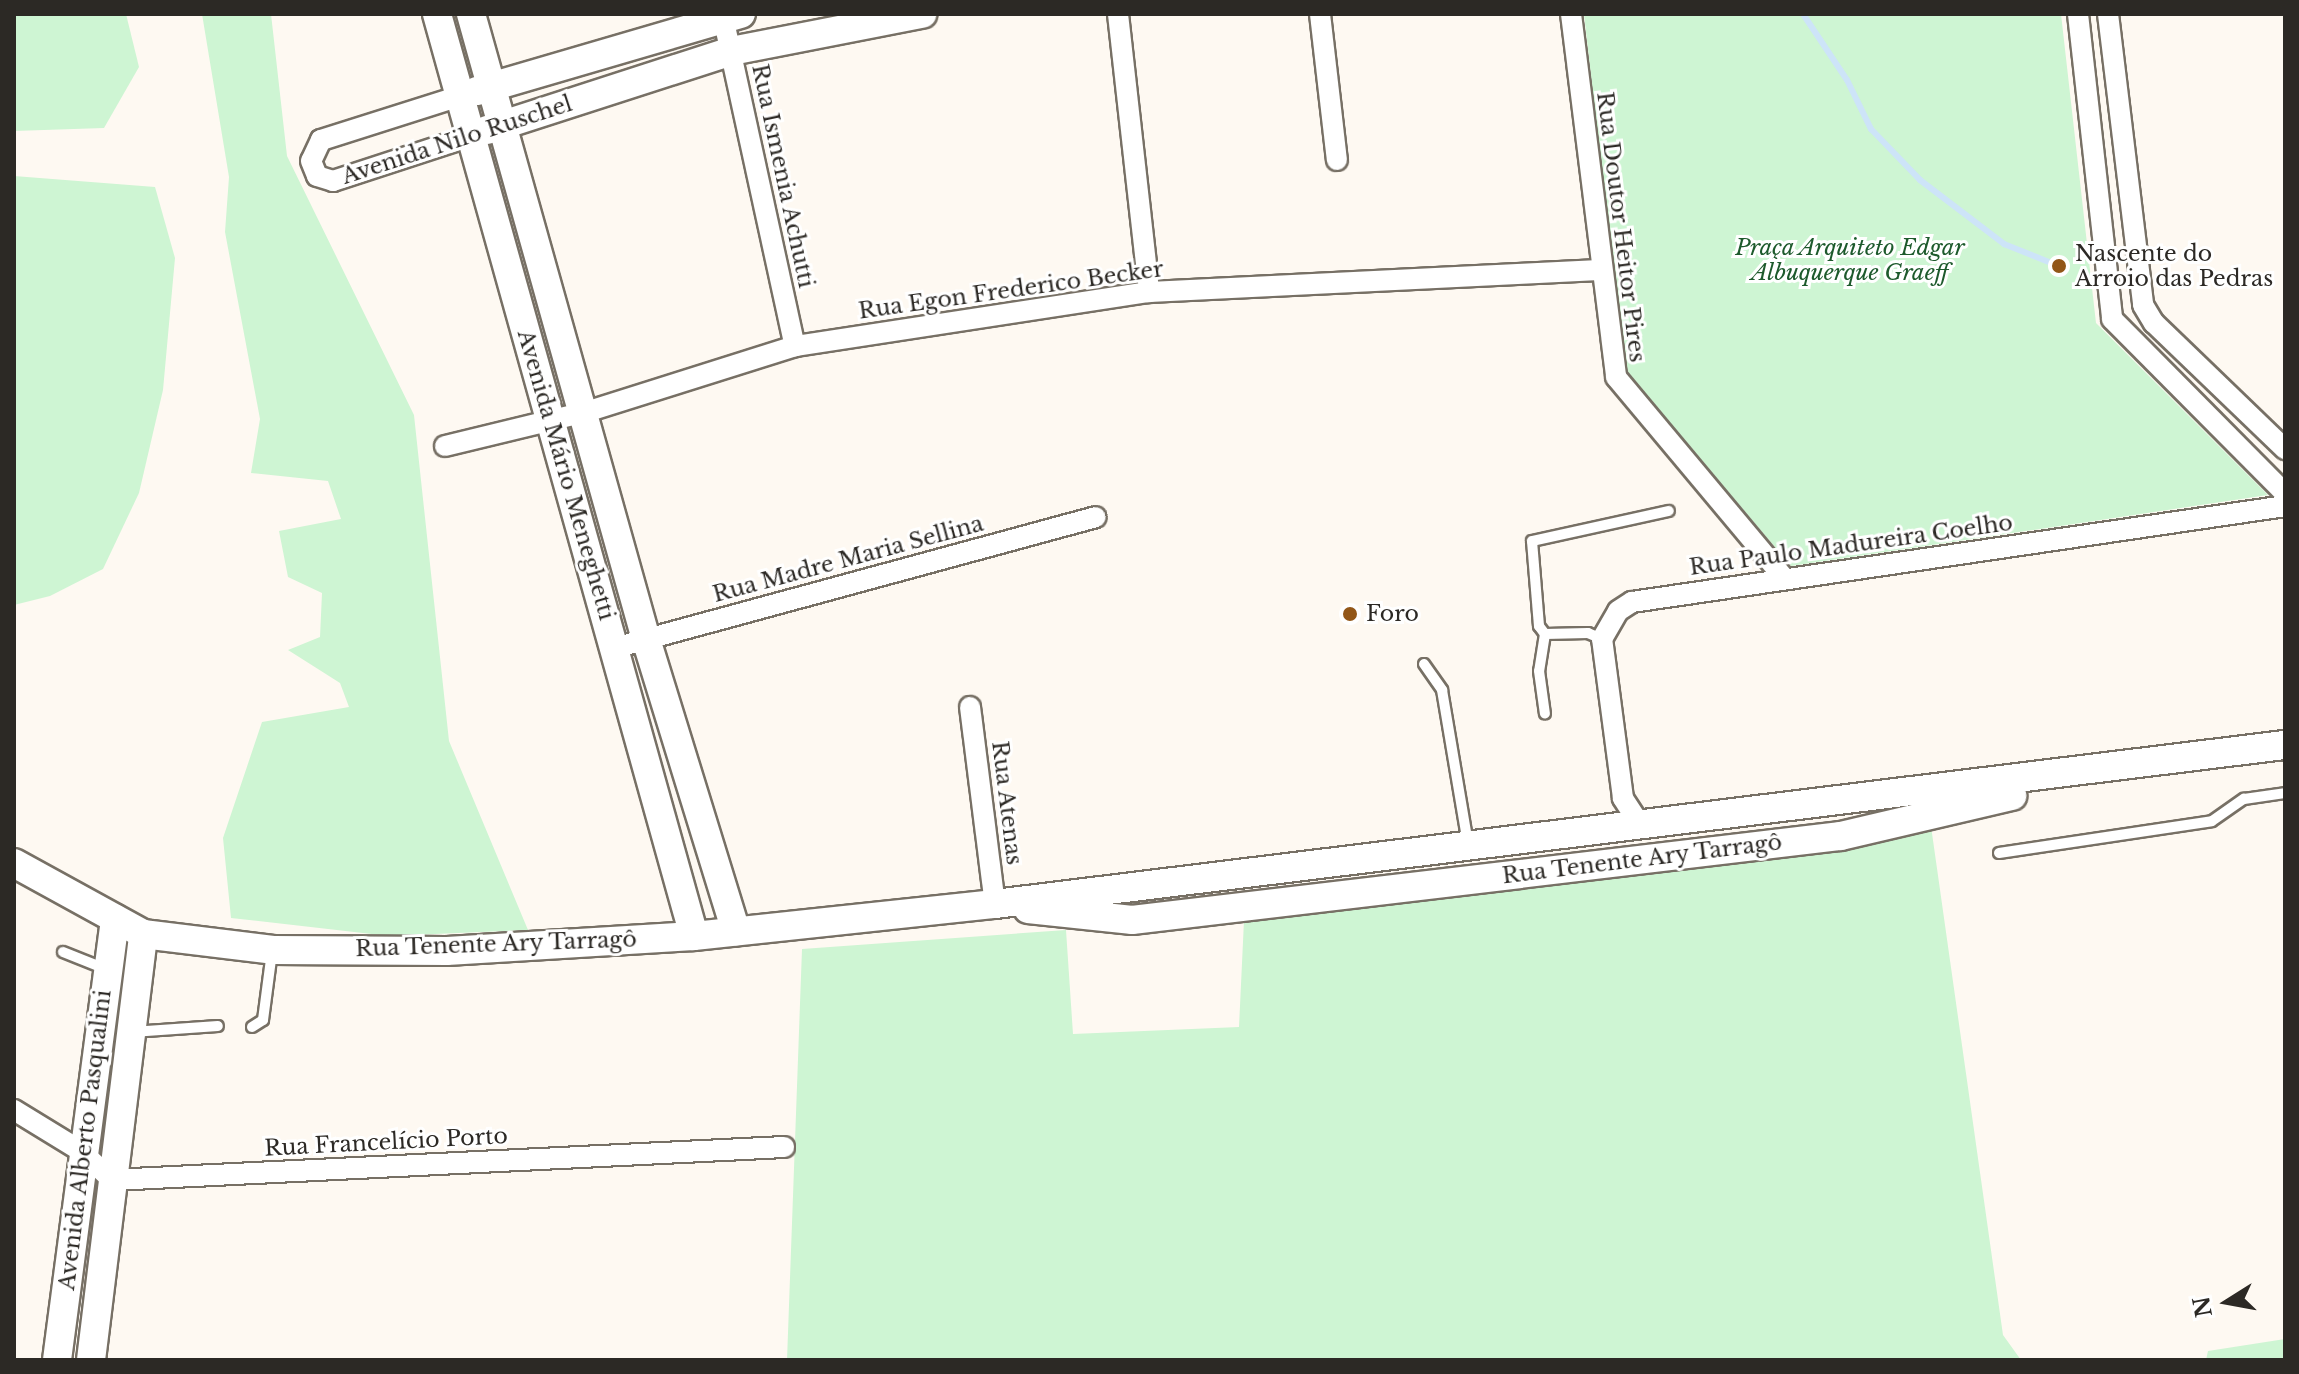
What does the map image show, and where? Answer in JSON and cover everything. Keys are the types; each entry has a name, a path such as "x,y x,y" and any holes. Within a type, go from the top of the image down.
{"main road":[{"name":"Avenida Mário Meneghetti","path":"437,14 694,936"},
{"name":"Avenida Mário Meneghetti","path":"471,14 586,412 646,639 736,931"},
{"name":"Avenida Nilo Ruschel","path":"471,136 731,51 922,14"},
{"name":"Avenida Nilo Ruschel","path":"460,96 732,16"},
{"name":"Rua Tenente Ary Tarragô","path":"14,863 143,934 273,950 447,951 694,936 995,904 1468,843 2285,745"},
{"name":"Rua Tenente Ary Tarragô","path":"995,904 1126,921 1841,836 1998,798 2285,758"},
{"path":"1625,824 1630,861"},
{"path":"1123,888 1114,901 1126,921"},
{"name":"Avenida Alberto Pasqualini","path":"57,1360 81,1151 115,919"},
{"name":"Avenida Alberto Pasqualini","path":"91,1360 143,934"}],"street":[{"path":"1118,14 1149,292"},
{"path":"1320,14 1337,160"},
{"name":"Rua Doutor Heitor Pires","path":"1571,14 1599,270 1617,379 1784,578"},
{"path":"2078,14 2112,319 2285,493"},
{"path":"2108,14 2138,285 2154,323 2285,449"},
{"name":"Rua Ismenia Achutti","path":"732,16 731,51 795,346"},
{"name":"Avenida Nilo Ruschel","path":"460,96 321,140 311,161 317,176 333,181 471,136"},
{"path":"2102,235 2132,233"},
{"name":"Rua Egon Frederico Becker","path":"445,446 586,412 795,346 1149,292 1599,270"},
{"name":"Rua Paulo Madureira Coelho","path":"1602,639 1618,611 1632,602 2285,506"},
{"name":"Rua Madre Maria Sellina","path":"614,648 1095,517"},
{"path":"1602,639 1625,824"},
{"name":"Rua Atenas","path":"970,707 995,904"},
{"path":"14,1110 81,1151 112,1180"},
{"name":"Rua Francelício Porto","path":"112,1180 784,1147"}],"lane":[{"path":"1545,714 1539,671 1545,634 1539,626 1532,541 1669,511"},
{"path":"1545,634 1588,633 1602,639"},
{"path":"1424,664 1442,690 1468,843"},
{"path":"1999,853 2212,821 2244,799 2285,793"},
{"path":"252,1027 263,1020 273,950"},
{"path":"63,952 108,970"},
{"path":"130,1032 218,1026"}],"green space":[{"path":"14,14 126,14 139,67 104,128 14,131"},
{"path":"202,14 271,14 287,156 414,415 449,741 528,930 389,936 231,918 223,838 262,722 349,707 340,683 288,650 320,637 322,593 288,577 279,531 341,519 328,481 251,473 260,419 225,232 229,177"},
{"name":"Praça Arquiteto Edgar Albuquerque Graeff","path":"1584,14 2061,14 2096,323 2268,495 1791,566 1624,370"},
{"path":"14,176 155,187 175,258 163,390 139,493 103,569 50,596 14,605"},
{"path":"1930,819 2003,1335 2021,1360 787,1360 802,949 1066,930 1073,1034 1239,1027 1245,899"},
{"path":"2285,1339 2285,1360 2206,1360 2208,1351"}],"waterway":[{"path":"1803,14 1847,80 1871,129 1920,180 2004,244 2059,266"}],"place":[{"name":"Nascente do Arroio das Pedras","path":"2059,266"},
{"name":"Foro","path":"1350,614"}]}
